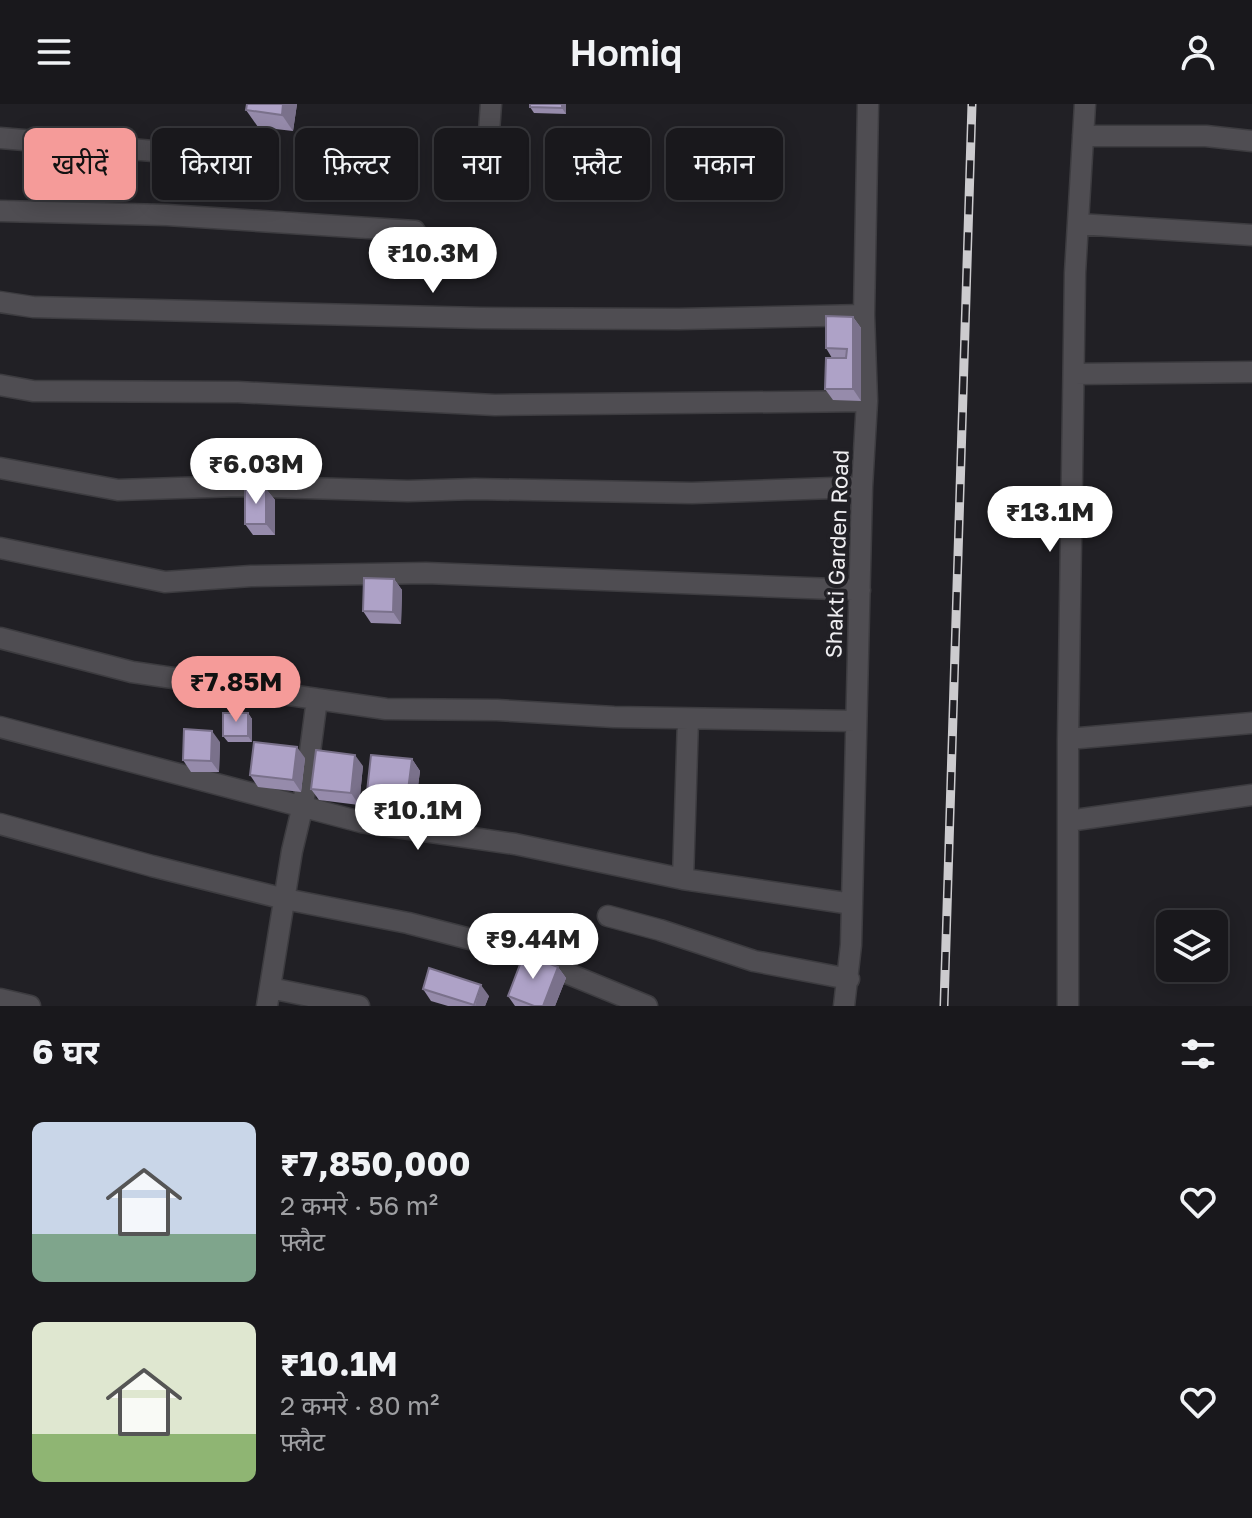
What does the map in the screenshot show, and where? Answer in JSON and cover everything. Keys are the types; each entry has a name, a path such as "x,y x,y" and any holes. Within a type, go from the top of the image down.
{"street":[{"path":"489,128 491,104"},
{"name":"Shakti Garden Road","path":"844,1006 849,979 852,904 855,721 867,401 864,315 868,104"},
{"path":"1068,1006 1068,739 1074,374 1085,104"},
{"path":"1083,136 1206,136 1252,141"},
{"path":"0,138 152,151"},
{"path":"0,211 167,215 415,231"},
{"path":"1078,224 1252,235"},
{"path":"0,302 33,307 481,318 679,319 864,315"},
{"path":"1074,374 1252,372"},
{"path":"0,385 33,391 238,392 495,405 867,401"},
{"path":"0,468 118,490 238,486 692,493 862,487"},
{"path":"0,548 165,582 251,576 426,573 860,590"},
{"path":"0,638 132,672 386,709 855,721"},
{"path":"317,699 303,805 268,997 359,1006"},
{"path":"683,879 688,719"},
{"path":"1068,739 1252,723"},
{"path":"0,727 361,822 515,844 683,879 852,904"},
{"path":"1068,821 1252,795"},
{"path":"0,824 285,899 408,923 505,948 647,1006"},
{"path":"608,916 754,961 849,979"},
{"path":"0,999 30,1006"}],"building":[{"path":"247,104 283,104 282,115 246,110"},
{"path":"530,104 562,104 562,108 530,107"},
{"path":"826,316 853,317 853,389 825,389 826,358 846,358 847,349 826,348"},
{"path":"245,489 266,489 266,524 245,524"},
{"path":"364,578 394,579 393,612 363,611"},
{"path":"223,713 248,713 248,736 223,736"},
{"path":"184,729 212,731 211,761 183,760"},
{"path":"254,742 297,747 293,780 250,775"},
{"path":"316,750 355,755 351,793 311,789"},
{"path":"371,755 412,759 406,806 366,801"},
{"path":"524,954 558,967 543,1006 534,1006 508,996"},
{"path":"429,968 481,985 474,1005 423,989"}],"railway":[{"path":"944,1006 972,104"}]}
